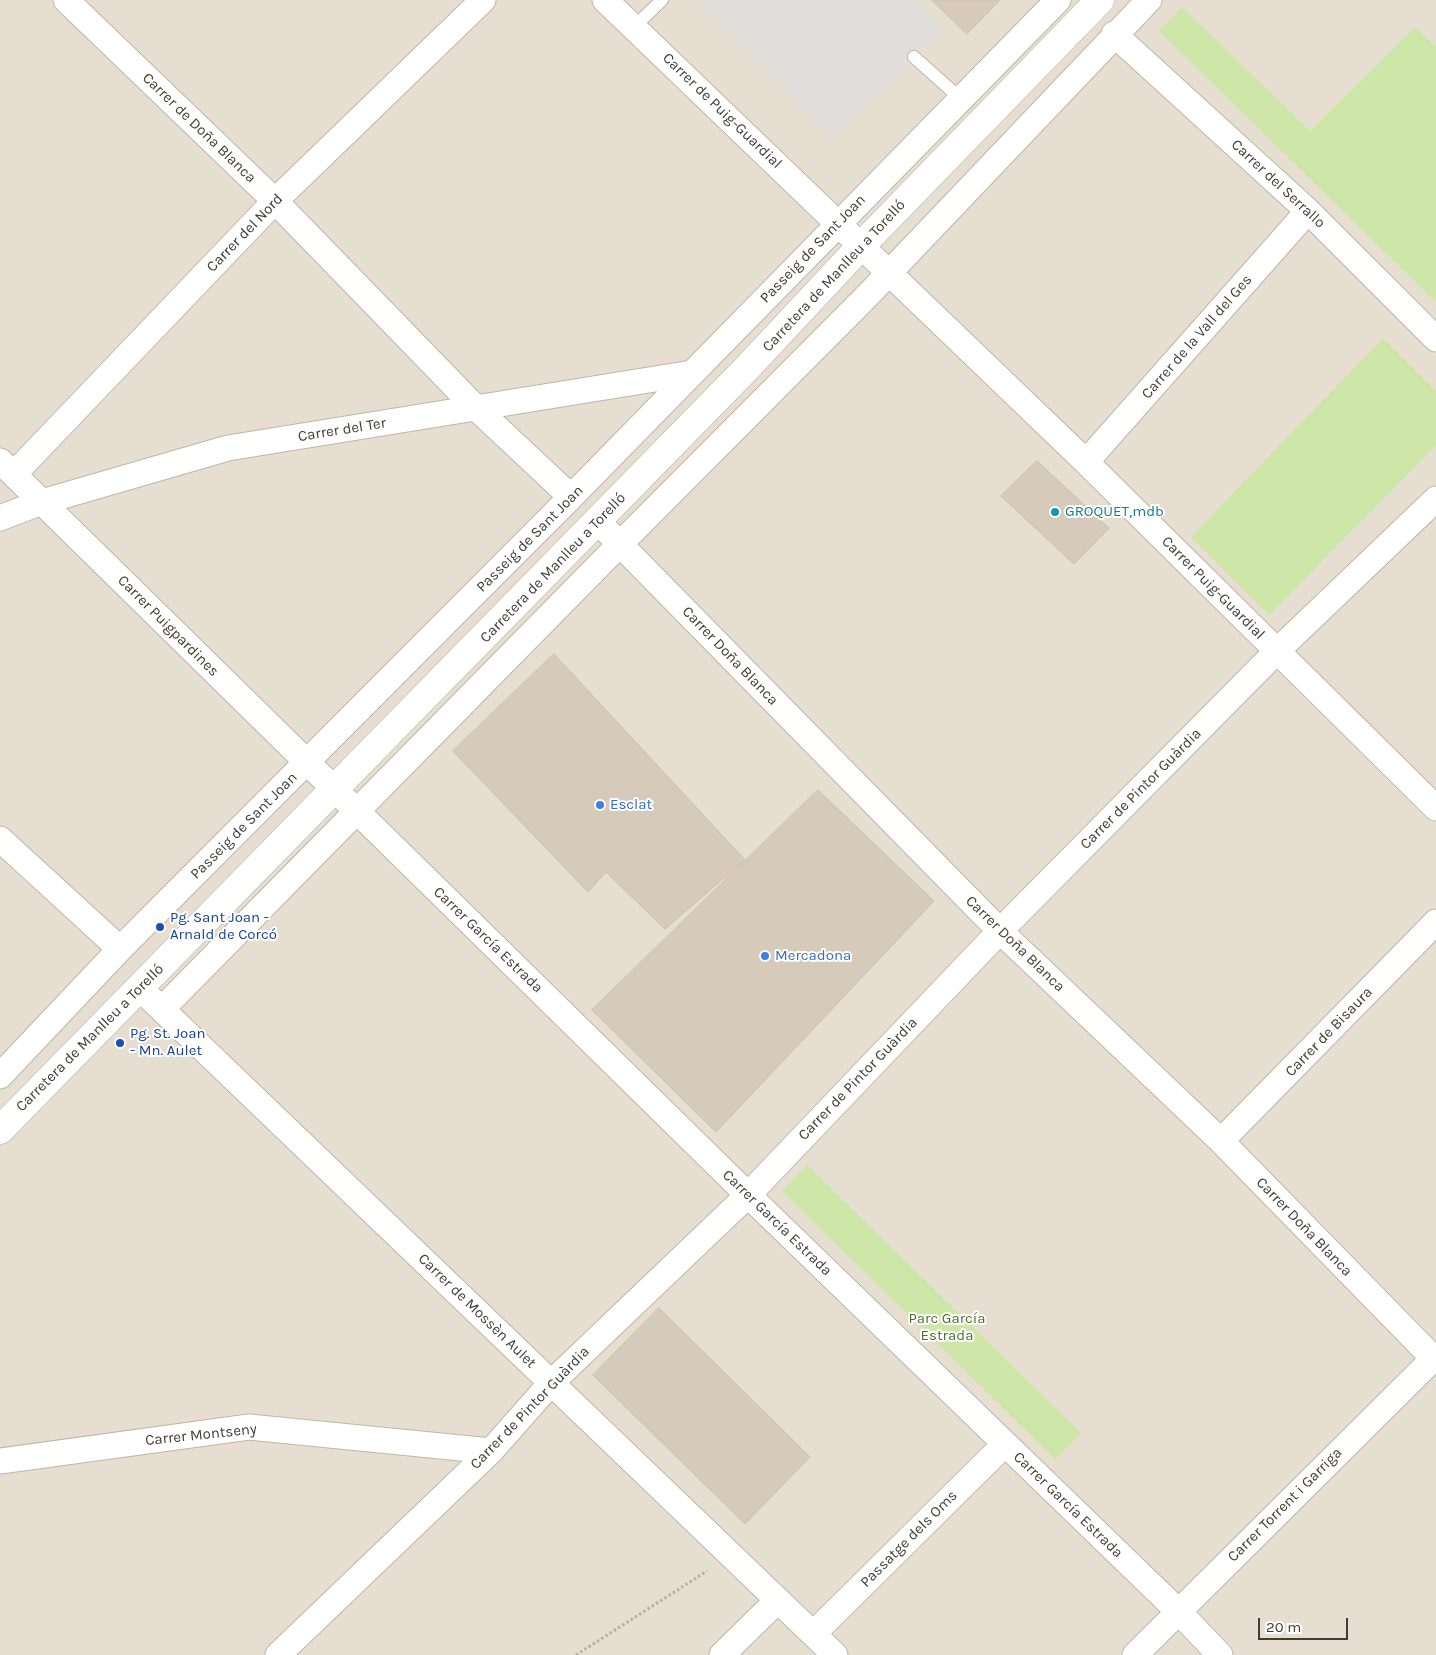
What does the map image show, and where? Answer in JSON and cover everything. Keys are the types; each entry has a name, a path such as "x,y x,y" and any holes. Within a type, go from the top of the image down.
{"street":[{"name":"Carrer de Doña Blanca","path":"66,0 275,201 476,408"},
{"name":"Carrer del Nord","path":"7,468 275,201 483,0"},
{"name":"Carrer de Puig-Guardial","path":"605,0 838,223"},
{"name":"Passeig de Sant Joan","path":"0,1076 120,949 308,763 571,497 1058,0"},
{"name":"Carretera de Manlleu a Torelló","path":"0,1130 598,522 746,369 861,246 1100,0"},
{"path":"162,1009 358,813 620,544 889,274 1114,34 1149,0"},
{"name":"Carrer del Serrallo","path":"1114,34 1308,211 1436,339"},
{"name":"Carrer de la Vall del Ges","path":"1086,462 1308,211"},
{"name":"Carrer Puig-Guardial","path":"838,223 1086,462 1436,808"},
{"name":"Carrer del Ter","path":"0,518 42,502 228,448 692,373"},
{"path":"476,408 571,497"},
{"name":"Carrer Puigpardines","path":"7,468 335,790"},
{"name":"Carrer de Pintor Guàrdia","path":"278,1655 491,1451 551,1382 748,1195 1000,931 1277,651 1436,499"},
{"name":"Carrer Doña Blanca","path":"598,522 1000,931 1221,1141 1435,1359"},
{"name":"Carrer García Estrada","path":"335,790 748,1195 1178,1611 1220,1655"},
{"path":"0,840 120,949"},
{"name":"Carrer de Bisaura","path":"1221,1141 1436,922"},
{"name":"Carrer de Mossèn Aulet","path":"140,988 835,1655"},
{"name":"Carrer Torrent i Garriga","path":"1135,1655 1435,1359"},
{"name":"Carrer Montseny","path":"0,1461 249,1427 491,1451"},
{"name":"Passatge dels Oms","path":"813,1634 1005,1444"},
{"path":"722,1655 778,1600"}],"lane":[{"path":"634,27 662,0"},
{"path":"914,57 961,99"}],"path":[{"path":"576,1655 706,1573 726,1551"}],"shaded area":[{"path":"0,0 1436,0 1436,1655 0,1655"},
{"path":"697,0 915,0 943,29 832,138"}],"green space":[{"path":"1182,7 1310,131 1415,27 1436,47 1436,302 1159,31"},
{"path":"1383,338 1436,391 1436,445 1269,615 1191,537"},
{"name":"Parc García Estrada","path":"807,1165 1081,1433 1055,1459 782,1191"}],"building":[{"path":"932,0 1000,0 967,34"},
{"name":"GROQUET,mdb","path":"1037,461 1109,528 1074,564 1001,496"},
{"name":"Esclat","path":"554,654 745,860 665,929 606,872 588,892 453,751"},
{"name":"Mercadona","path":"818,790 934,901 716,1132 592,1010"},
{"path":"659,1308 810,1457 745,1524 593,1375"}],"place":[{"name":"GROQUET,mdb","path":"1055,512"},
{"name":"Esclat","path":"600,805"},
{"name":"Pg. Sant Joan - Arnald de Corcó","path":"160,927"},
{"name":"Mercadona","path":"765,956"},
{"name":"Pg. St. Joan - Mn. Aulet","path":"120,1043"}]}
